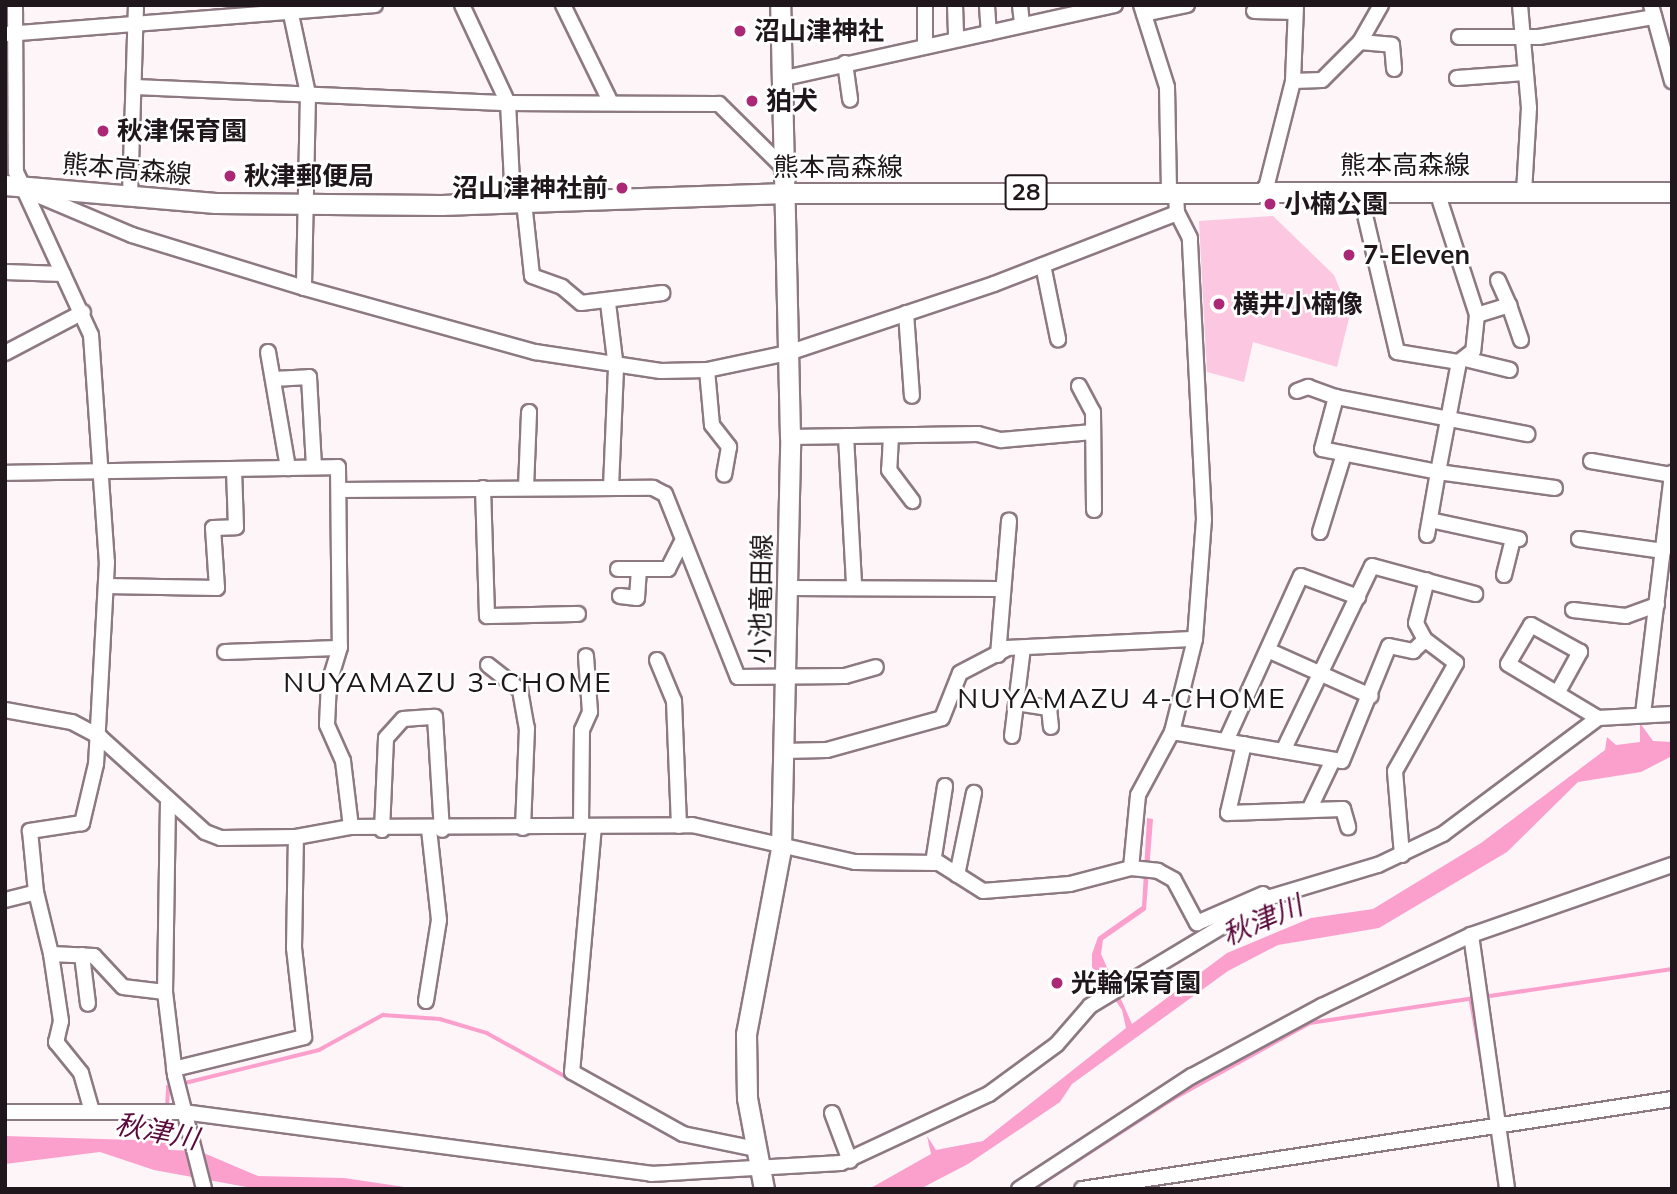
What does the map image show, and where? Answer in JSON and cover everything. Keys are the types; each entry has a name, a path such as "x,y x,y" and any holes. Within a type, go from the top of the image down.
{"main road":[{"name":"小池竜田線","path":"764,1180 756,1149 747,1034 781,849 790,437 785,78 780,5"},
{"name":"熊本高森線","path":"13,186 130,196 307,203 519,202 787,193 1672,192"}],"street":[{"path":"15,5 10,34 13,186 83,312 92,344 106,586 100,737 82,823 30,831 36,892 51,954 61,1021 57,1042 80,1073 92,1111"},
{"path":"130,196 136,5"},
{"path":"10,34 136,26 290,9 374,5"},
{"path":"462,5 508,103 519,202 532,276 562,287 580,303 608,303 662,293"},
{"path":"563,5 610,101"},
{"path":"925,5 925,45"},
{"path":"956,5 956,39"},
{"path":"1020,5 1023,25"},
{"path":"785,78 1115,5"},
{"path":"1131,868 1138,795 1172,732 1195,639 1204,519 1197,334 1189,238 1177,212 1172,192 1167,87 1143,9 1187,5"},
{"path":"1293,81 1322,80 1360,42 1381,5"},
{"path":"1520,5 1525,73 1524,192"},
{"path":"987,6 989,33"},
{"path":"1254,11 1296,8 1293,81 1265,192"},
{"path":"290,9 308,94 304,288"},
{"path":"1459,37 1521,36 1653,11 1672,81"},
{"path":"1360,42 1392,45 1394,69"},
{"path":"845,63 850,100"},
{"path":"1457,78 1525,73"},
{"path":"135,87 508,103 610,101 719,104 786,170"},
{"path":"13,186 132,235 304,288 616,368 706,370 788,353 1043,265 1177,212"},
{"path":"1361,198 1397,352 1510,370"},
{"path":"1427,535 1449,418 1462,361 1473,351 1477,315 1440,201"},
{"path":"1043,265 1058,339"},
{"path":"5,272 63,274"},
{"path":"1498,280 1521,340"},
{"path":"608,303 616,368 611,486"},
{"path":"1477,315 1508,304"},
{"path":"5,353 83,312"},
{"path":"906,313 912,396"},
{"path":"268,352 288,468"},
{"path":"706,370 712,425 729,447 724,475"},
{"path":"273,379 309,377 314,467"},
{"path":"1079,386 1093,412 1094,510"},
{"path":"1297,391 1308,387 1336,397 1527,434"},
{"path":"1336,397 1321,449 1438,472 1555,488"},
{"path":"526,488 529,412"},
{"path":"790,437 978,434 1001,440 1093,432"},
{"path":"846,436 854,586"},
{"path":"891,436 889,470 912,501"},
{"path":"1320,532 1344,454"},
{"path":"1591,461 1672,474 1668,536 1663,551 1643,714"},
{"path":"5,472 338,467 337,648 327,725 343,761 351,827"},
{"path":"106,586 217,588 213,527 236,527 234,469"},
{"path":"339,490 611,486 664,494 681,544 732,670 738,677 786,678 876,667"},
{"path":"483,488 486,617 578,614"},
{"path":"998,655 1000,589 1009,520"},
{"path":"1430,520 1516,538 1504,575"},
{"path":"1579,538 1663,551"},
{"path":"618,569 668,569 681,544"},
{"path":"1283,751 1322,675 1371,566 1475,594"},
{"path":"620,596 637,598 639,569"},
{"path":"1226,741 1272,652 1301,576 1358,597"},
{"path":"1402,855 1395,771 1456,663 1425,640 1416,623 1427,580"},
{"path":"788,588 854,586 1000,589"},
{"path":"1573,610 1626,616 1657,605"},
{"path":"1558,692 1580,653 1531,625 1508,664 1598,718"},
{"path":"783,751 827,750 942,718 960,673 998,655 1023,648 1195,639"},
{"path":"1172,732 1342,761 1371,696 1389,646 1413,651 1425,640"},
{"path":"225,652 337,648"},
{"path":"1012,736 1023,648"},
{"path":"1272,652 1371,696"},
{"path":"586,656 590,712 582,730 588,826 572,1072 682,1134 756,1149"},
{"path":"657,660 674,701 679,826"},
{"path":"488,665 520,690 527,728 523,828"},
{"path":"1016,703 1049,708 1051,727"},
{"path":"5,710 72,722 100,737 168,801 221,838 296,837 351,827 435,830 679,826 737,832 781,849 855,862 933,863 983,891 1028,890 1131,868 1174,880 1197,923 1261,893 1271,897"},
{"path":"5,1112 179,1113 651,1174 764,1180 850,1161 989,1094 1057,1044 1090,1006 1271,897 1402,855 1443,834 1598,718 1672,714"},
{"path":"382,830 386,738 403,719 435,716 435,830 439,920 426,1000"},
{"path":"1244,744 1228,813 1343,808 1348,827"},
{"path":"1310,808 1333,760"},
{"path":"933,863 945,786"},
{"path":"957,875 974,793"},
{"path":"168,801 165,992 179,1093 179,1113 204,1189"},
{"path":"174,1072 304,1037 294,947 296,837"},
{"path":"1020,1189 1192,1076 1471,935 1672,865"},
{"path":"5,900 36,892"},
{"path":"1471,935 1507,1189"},
{"path":"51,954 101,958 122,987 165,992"},
{"path":"82,955 88,1004"},
{"path":"1082,1189 1672,1099"},
{"path":"832,1113 850,1161"}],"shaded area":[{"path":"1273,216 1334,275 1350,314 1337,367 1253,342 1244,382 1207,372 1199,221"},
{"path":"1640,723 1653,741 1672,742 1672,756 1641,772 1578,782 1507,852 1379,928 1278,945 1228,971 1072,1084 1060,1102 968,1164 920,1189 869,1189 931,1154 927,1136 936,1150 983,1141 1126,1028 1122,1010 1092,967 1092,954 1098,937 1142,906 1147,818 1153,819 1146,910 1103,940 1101,954 1132,1024 1227,953 1311,918 1373,909 1481,843 1605,750 1607,737 1616,745 1640,742"},
{"path":"5,1136 167,1141 170,1150 199,1151 258,1176 344,1178 418,1189 257,1189 154,1170 100,1152 5,1164"}],"waterway":[{"path":"1483,997 1672,969"},
{"path":"1036,1187 1171,1100 1310,1023 1476,998"},
{"path":"1471,999 1484,1073"},
{"path":"181,1084 319,1050 383,1015 440,1019 487,1033 570,1079"},
{"name":"秋津川","path":"167,1108 168,1087 174,1086"},
{"path":"595,1093 674,1137"},
{"name":"秋津川","path":"164,1143 167,1116"}],"place":[{"name":"沼山津神社","path":"740,31"},
{"name":"狛犬","path":"752,101"},
{"name":"秋津保育園","path":"103,131"},
{"name":"秋津郵便局","path":"230,176"},
{"name":"沼山津神社前","path":"622,188"},
{"name":"小楠公園","path":"1270,204"},
{"name":"7-Eleven","path":"1349,255"},
{"name":"横井小楠像","path":"1219,304"},
{"name":"光輪保育園","path":"1057,983"}],"district":[{"name":"NUYAMAZU 3-CHOME","path":"448,682"},
{"name":"NUYAMAZU 4-CHOME","path":"1122,698"}]}
